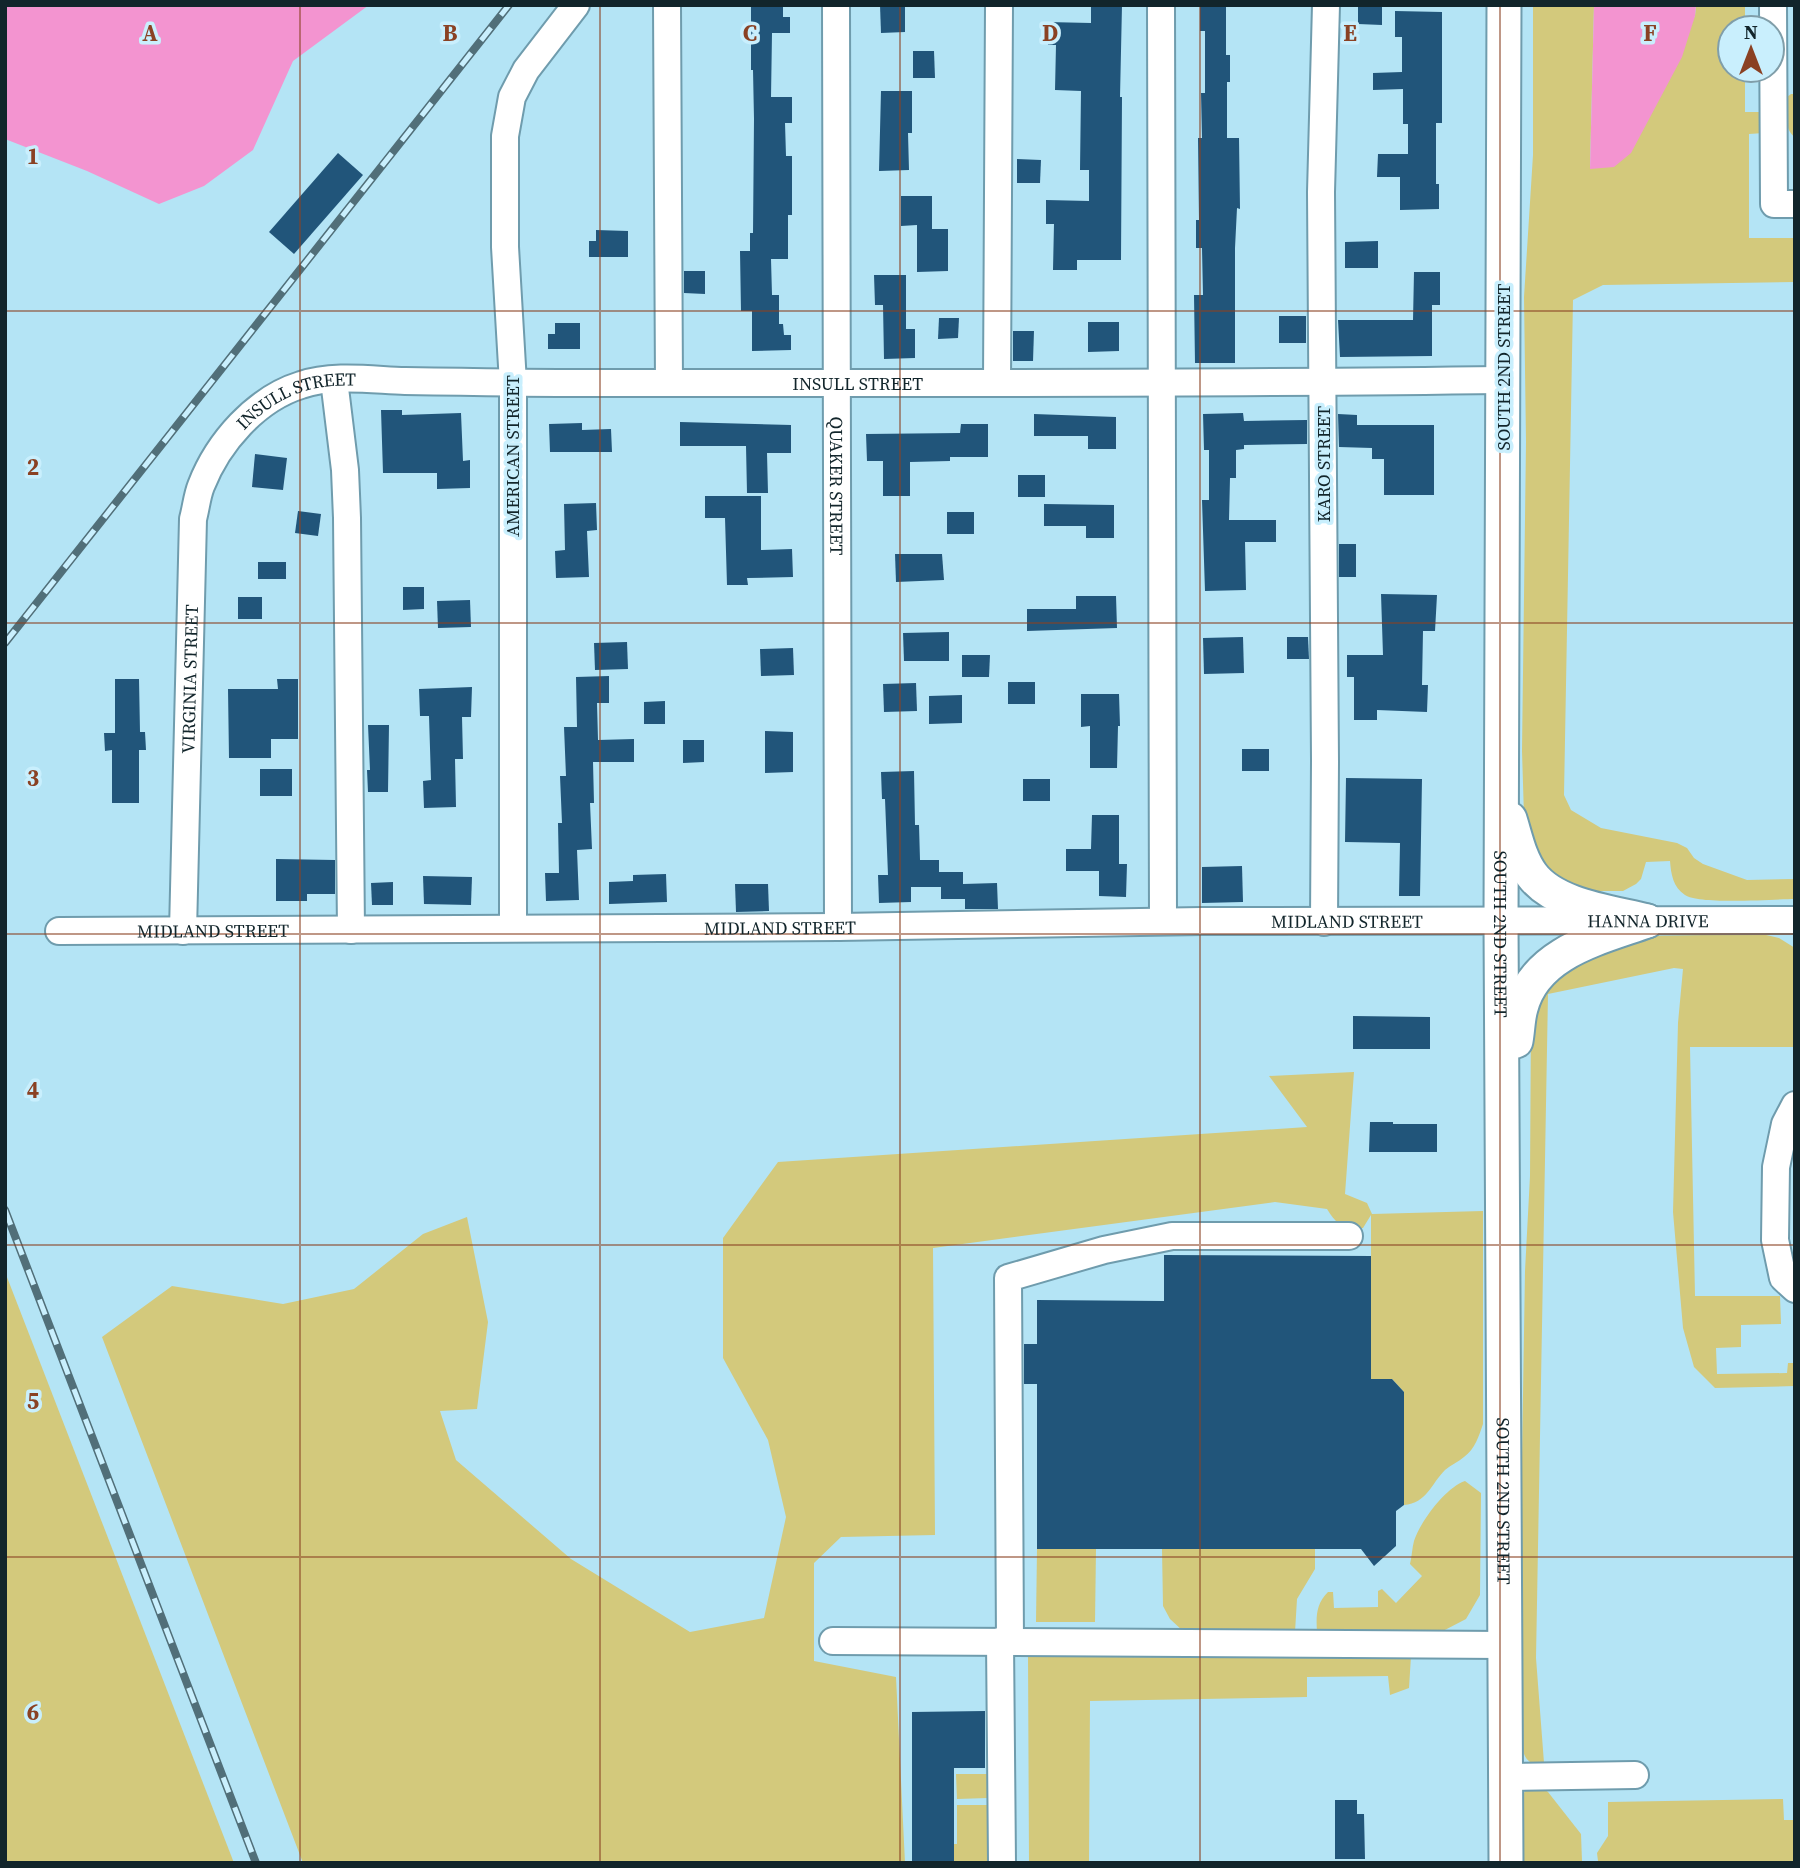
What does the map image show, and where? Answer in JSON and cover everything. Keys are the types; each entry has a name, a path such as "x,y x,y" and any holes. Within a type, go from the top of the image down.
{"main road":[{"name":"SOUTH 2ND STREET","path":"1504,5 1501,922 1506,1863"},
{"path":"1504,51 1516,5"},
{"path":"1501,793 1520,854 1532,875 1547,890 1565,900 1647,921"},
{"path":"1502,1145 1521,1006 1528,990 1540,974 1572,949 1647,921"}],"street":[{"name":"AMERICAN STREET","path":"513,928 513,383 503,174 507,118 512,97 526,70 576,5"},
{"path":"667,5 670,383"},
{"name":"QUAKER STREET","path":"836,5 838,927"},
{"path":"997,383 999,5"},
{"path":"1161,5 1163,922"},
{"name":"KARO STREET","path":"1324,922 1321,192 1326,5"},
{"path":"1773,5 1774,204 1795,204"},
{"name":"INSULL STREET","path":"232,436 254,411 272,397 301,384 334,380 513,383 1163,384 1503,380"},
{"path":"334,380 345,470 350,641 351,930"},
{"name":"VIRGINIA STREET","path":"183,931 192,528 201,486 214,460 232,436"},
{"name":"HANNA DRIVE","path":"1501,922 1795,920"},
{"name":"MIDLAND STREET","path":"59,931 838,927 1163,922 1501,922"},
{"path":"1795,1105 1785,1124 1776,1167 1775,1240 1783,1278 1795,1289"},
{"path":"1002,1863 1009,1278 1104,1250 1172,1237 1349,1236"},
{"path":"833,1641 1504,1645"},
{"path":"1505,1777 1636,1775"}],"shaded area":[{"path":"5,5 369,5 293,61 253,150 204,186 159,204 87,171 5,139"},
{"path":"1533,5 1594,5 1590,168 1695,16 1696,5 1745,5 1745,14 1716,14 1716,84 1745,84 1745,112 1764,112 1764,133 1749,134 1749,238 1795,238 1795,282 1603,285 1573,300 1564,795 1571,810 1601,828 1677,843 1687,848 1694,858 1703,864 1747,880 1795,879 1795,899 1720,901 1693,898 1681,892 1675,884 1670,861 1646,862 1641,879 1623,891 1581,891 1570,888 1538,861 1524,816 1522,751 1526,442 1524,297 1533,155"},
{"path":"1594,5 1696,5 1682,57 1631,153 1614,167 1590,169"},
{"path":"1795,94 1795,137 1791,134 1786,119 1787,97"},
{"path":"1762,934 1779,938 1795,948 1795,1047 1690,1047 1695,1296 1780,1296 1781,1324 1741,1325 1741,1347 1716,1348 1717,1374 1787,1373 1788,1363 1795,1363 1795,1386 1715,1388 1694,1367 1683,1328 1673,1212 1678,1023 1683,969 1674,968 1548,994 1536,1658 1544,1763 1542,1766 1538,1765 1528,1761 1522,1747 1522,1457 1525,1271 1530,1176 1531,1017 1546,978 1642,936"},
{"path":"1354,1072 1345,1194 1367,1203 1372,1214 1483,1211 1483,1424 1471,1450 1445,1470 1418,1501 1404,1505 1404,1392 1392,1379 1371,1379 1371,1215 1363,1228 1351,1229 1338,1223 1327,1209 1275,1202 933,1248 935,1535 841,1537 814,1563 814,1661 896,1677 905,1863 303,1863 102,1337 172,1286 283,1304 354,1289 423,1234 467,1217 488,1322 477,1409 440,1411 456,1460 571,1559 690,1632 764,1618 786,1517 768,1440 723,1358 723,1238 778,1162 1307,1127 1269,1076"},
{"path":"5,1272 234,1863 5,1863"},
{"path":"1465,1481 1481,1493 1480,1595 1466,1619 1441,1632 1317,1632 1318,1610 1328,1592 1333,1592 1334,1608 1378,1607 1378,1591 1382,1589 1396,1603 1422,1576 1410,1564 1414,1541 1422,1524 1450,1490"},
{"path":"1037,1549 1096,1549 1095,1622 1036,1622"},
{"path":"1162,1549 1315,1549 1315,1569 1297,1599 1295,1632 1183,1631 1170,1619 1163,1606"},
{"path":"1028,1655 1411,1656 1409,1688 1390,1695 1388,1676 1307,1677 1307,1697 1090,1701 1089,1863 1029,1863"},
{"path":"956,1774 988,1774 988,1798 957,1799"},
{"path":"1527,1787 1541,1787 1548,1792 1581,1834 1582,1861 1523,1863 1524,1793"},
{"path":"1783,1799 1784,1820 1795,1820 1795,1863 1598,1861 1597,1853 1608,1836 1608,1802"},
{"path":"957,1805 987,1805 987,1862 954,1862"}],"building":[{"path":"880,5 905,5 905,32 881,33"},
{"path":"1091,5 1122,5 1121,260 1077,260 1077,270 1053,270 1054,224 1046,224 1046,200 1089,201 1089,170 1080,170 1081,91 1055,90 1056,45 1048,45 1047,22 1091,23"},
{"path":"1200,5 1226,5 1226,55 1230,55 1227,138 1239,138 1240,209 1237,208 1235,248 1235,363 1195,363 1194,295 1203,295 1202,248 1196,248 1196,220 1199,220 1198,138 1202,138 1201,93 1205,93 1205,31 1200,31"},
{"path":"1358,5 1382,5 1382,25 1358,24"},
{"path":"783,6 783,17 790,17 790,33 772,33 771,97 792,97 792,123 785,123 786,156 792,156 792,215 788,215 788,259 771,259 772,295 779,295 779,324 783,324 784,335 791,335 791,350 752,351 752,311 741,311 740,251 750,251 750,233 753,233 751,7"},
{"path":"1395,11 1442,12 1442,123 1436,123 1436,184 1439,184 1439,209 1400,210 1400,177 1377,177 1378,154 1408,154 1408,124 1403,124 1403,89 1373,90 1373,73 1402,72 1402,37 1395,37"},
{"path":"913,51 934,51 935,78 913,78"},
{"path":"881,91 912,91 912,133 908,133 909,170 879,171"},
{"path":"338,153 363,175 294,254 269,232"},
{"path":"1017,159 1041,160 1040,183 1017,183"},
{"path":"901,196 932,196 932,229 948,229 948,271 917,272 917,225 901,226"},
{"path":"596,230 628,231 628,257 589,257 589,241 596,241"},
{"path":"1378,241 1378,268 1345,268 1345,242"},
{"path":"684,271 705,271 705,294 684,293"},
{"path":"1414,272 1440,272 1440,305 1432,305 1432,356 1340,357 1338,320 1413,320"},
{"path":"874,275 906,275 906,329 915,329 915,358 884,359 883,305 875,305"},
{"path":"1279,316 1306,316 1306,343 1279,343"},
{"path":"939,318 959,318 958,338 938,339"},
{"path":"1088,322 1119,322 1119,351 1088,352"},
{"path":"555,323 580,323 580,349 548,349 548,334 555,334"},
{"path":"1013,331 1034,331 1033,361 1013,361"},
{"path":"381,410 402,410 402,415 461,413 463,461 470,460 470,488 437,489 437,473 383,473"},
{"path":"1243,413 1244,421 1307,420 1307,444 1244,445 1244,449 1236,450 1236,478 1230,478 1229,520 1276,520 1276,542 1245,542 1246,590 1205,591 1202,500 1209,500 1209,450 1204,450 1203,414"},
{"path":"1034,414 1116,417 1116,449 1088,449 1088,436 1034,436"},
{"path":"1338,414 1357,415 1357,425 1434,425 1434,495 1384,495 1384,459 1372,459 1372,448 1339,447"},
{"path":"680,422 791,425 791,453 767,453 768,493 747,493 746,446 680,446"},
{"path":"582,423 582,430 611,429 612,452 550,452 549,424"},
{"path":"961,424 988,424 988,457 950,457 950,461 910,462 910,496 883,496 883,461 867,461 866,434 960,433"},
{"path":"255,454 287,458 283,490 252,487"},
{"path":"1018,475 1045,475 1045,497 1018,497"},
{"path":"705,496 761,496 761,550 792,549 793,577 747,578 748,585 727,585 725,518 705,518"},
{"path":"596,503 597,530 587,531 589,577 556,578 555,551 565,550 564,504"},
{"path":"1044,504 1114,505 1114,538 1086,538 1086,526 1044,526"},
{"path":"298,511 321,514 318,536 295,533"},
{"path":"947,512 974,512 974,534 947,534"},
{"path":"1339,544 1356,544 1356,577 1339,577"},
{"path":"895,554 942,554 944,580 896,582"},
{"path":"258,562 286,562 286,579 258,579"},
{"path":"403,587 424,587 424,609 403,610"},
{"path":"1381,594 1437,595 1435,631 1423,631 1422,685 1428,685 1427,712 1377,710 1377,720 1354,720 1354,677 1347,677 1347,655 1383,655"},
{"path":"1076,596 1116,596 1117,628 1027,631 1027,609 1076,609"},
{"path":"238,597 262,597 262,619 238,619"},
{"path":"470,600 471,627 438,628 437,601"},
{"path":"949,632 949,661 904,661 903,633"},
{"path":"1243,637 1244,673 1204,674 1203,638"},
{"path":"1287,637 1308,637 1309,659 1287,659"},
{"path":"627,642 628,669 595,670 594,643"},
{"path":"793,648 794,675 761,676 760,649"},
{"path":"962,655 990,655 989,677 962,677"},
{"path":"609,676 609,703 597,703 598,740 634,739 634,762 593,762 594,803 590,803 592,849 577,850 579,900 546,901 545,873 559,873 558,823 562,823 560,776 566,776 564,727 577,727 576,677"},
{"path":"115,679 139,679 140,732 145,732 146,750 139,750 139,803 112,803 112,750 105,751 104,733 115,733"},
{"path":"277,679 298,679 298,739 271,739 271,758 229,758 228,689 278,689"},
{"path":"1008,682 1035,682 1035,704 1008,704"},
{"path":"916,683 917,711 884,712 883,684"},
{"path":"472,687 471,717 462,717 463,759 455,759 456,807 424,808 423,781 431,780 429,716 420,716 419,689"},
{"path":"1081,694 1119,694 1117,768 1090,768 1090,726 1081,727"},
{"path":"962,695 962,723 929,724 929,696"},
{"path":"665,701 665,724 644,724 644,702"},
{"path":"368,725 389,725 388,792 368,792"},
{"path":"765,731 793,732 793,772 765,773"},
{"path":"683,740 704,740 704,762 683,763"},
{"path":"1242,749 1269,749 1269,771 1242,771"},
{"path":"260,769 292,769 292,796 260,796"},
{"path":"914,771 915,825 919,825 920,860 939,860 939,872 963,872 963,884 997,883 998,909 965,909 965,899 941,899 941,887 911,887 911,902 879,903 878,875 888,875 885,799 882,799 881,772"},
{"path":"1346,778 1422,779 1420,896 1399,896 1400,843 1345,842"},
{"path":"1023,779 1050,779 1050,801 1023,801"},
{"path":"1092,815 1119,815 1119,864 1127,864 1126,897 1099,896 1099,871 1066,871 1066,849 1091,849"},
{"path":"276,859 335,860 335,894 307,894 307,901 276,901"},
{"path":"1242,866 1243,902 1202,903 1202,867"},
{"path":"666,874 667,902 609,904 609,882 633,881 633,875"},
{"path":"423,876 472,877 471,905 424,904"},
{"path":"393,882 393,905 372,905 371,883"},
{"path":"735,884 768,884 769,911 736,912"},
{"path":"1353,1016 1430,1017 1430,1049 1353,1049"},
{"path":"1370,1122 1437,1124 1437,1152 1369,1152"},
{"path":"1164,1255 1371,1256 1371,1379 1392,1379 1404,1392 1404,1505 1396,1511 1396,1546 1374,1566 1361,1549 1037,1549 1037,1384 1024,1384 1024,1344 1037,1344 1037,1300 1164,1301"},
{"path":"985,1711 985,1768 954,1768 954,1863 912,1863 912,1712"},
{"path":"1335,1800 1357,1800 1357,1814 1364,1814 1365,1859 1335,1859"}],"railway":[{"path":"5,643 509,5"},
{"path":"5,1210 256,1863"}]}
